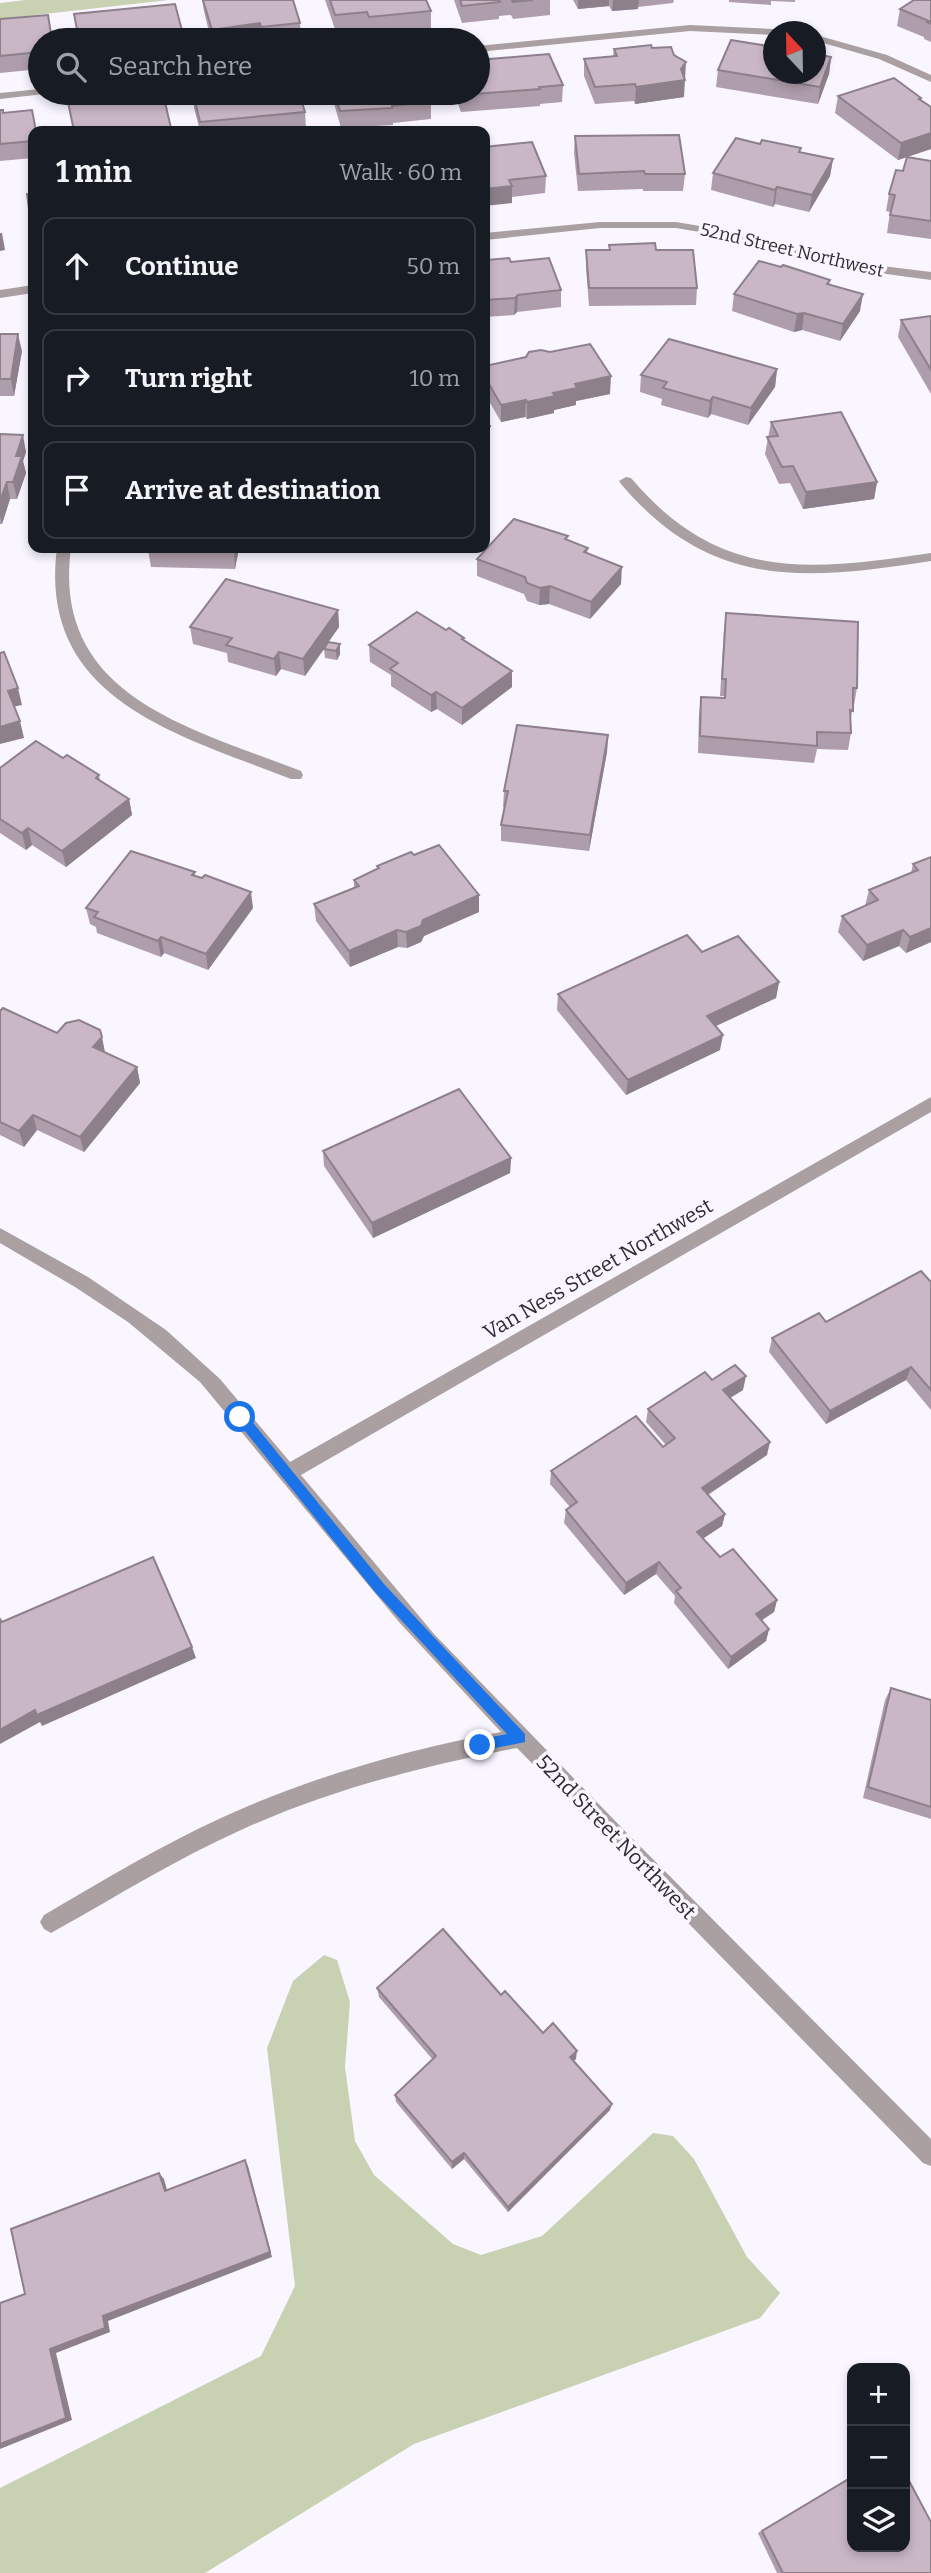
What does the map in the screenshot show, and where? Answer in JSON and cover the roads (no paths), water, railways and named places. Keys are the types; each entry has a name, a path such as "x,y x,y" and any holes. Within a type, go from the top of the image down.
{"street":[{"path":"490,48 690,28 763,31"},
{"path":"826,41 883,57 931,79"},
{"path":"0,96 28,93"},
{"name":"52nd Street Northwest","path":"490,236 600,225 676,225 736,236 849,265 931,276"},
{"path":"0,294 28,290"},
{"path":"626,481 640,501 676,529 712,548 749,561 804,571 825,571 931,557"},
{"path":"63,553 60,583 69,626 93,668 111,687 130,704 155,718 296,775"},
{"name":"Van Ness Street Northwest","path":"288,1473 931,1104"},
{"name":"52nd Street Northwest","path":"0,1235 92,1288 177,1351 207,1378 288,1473 379,1588 520,1738 931,2155"},
{"path":"51,1922 163,1858 257,1812 352,1777 400,1763 520,1738"}]}
